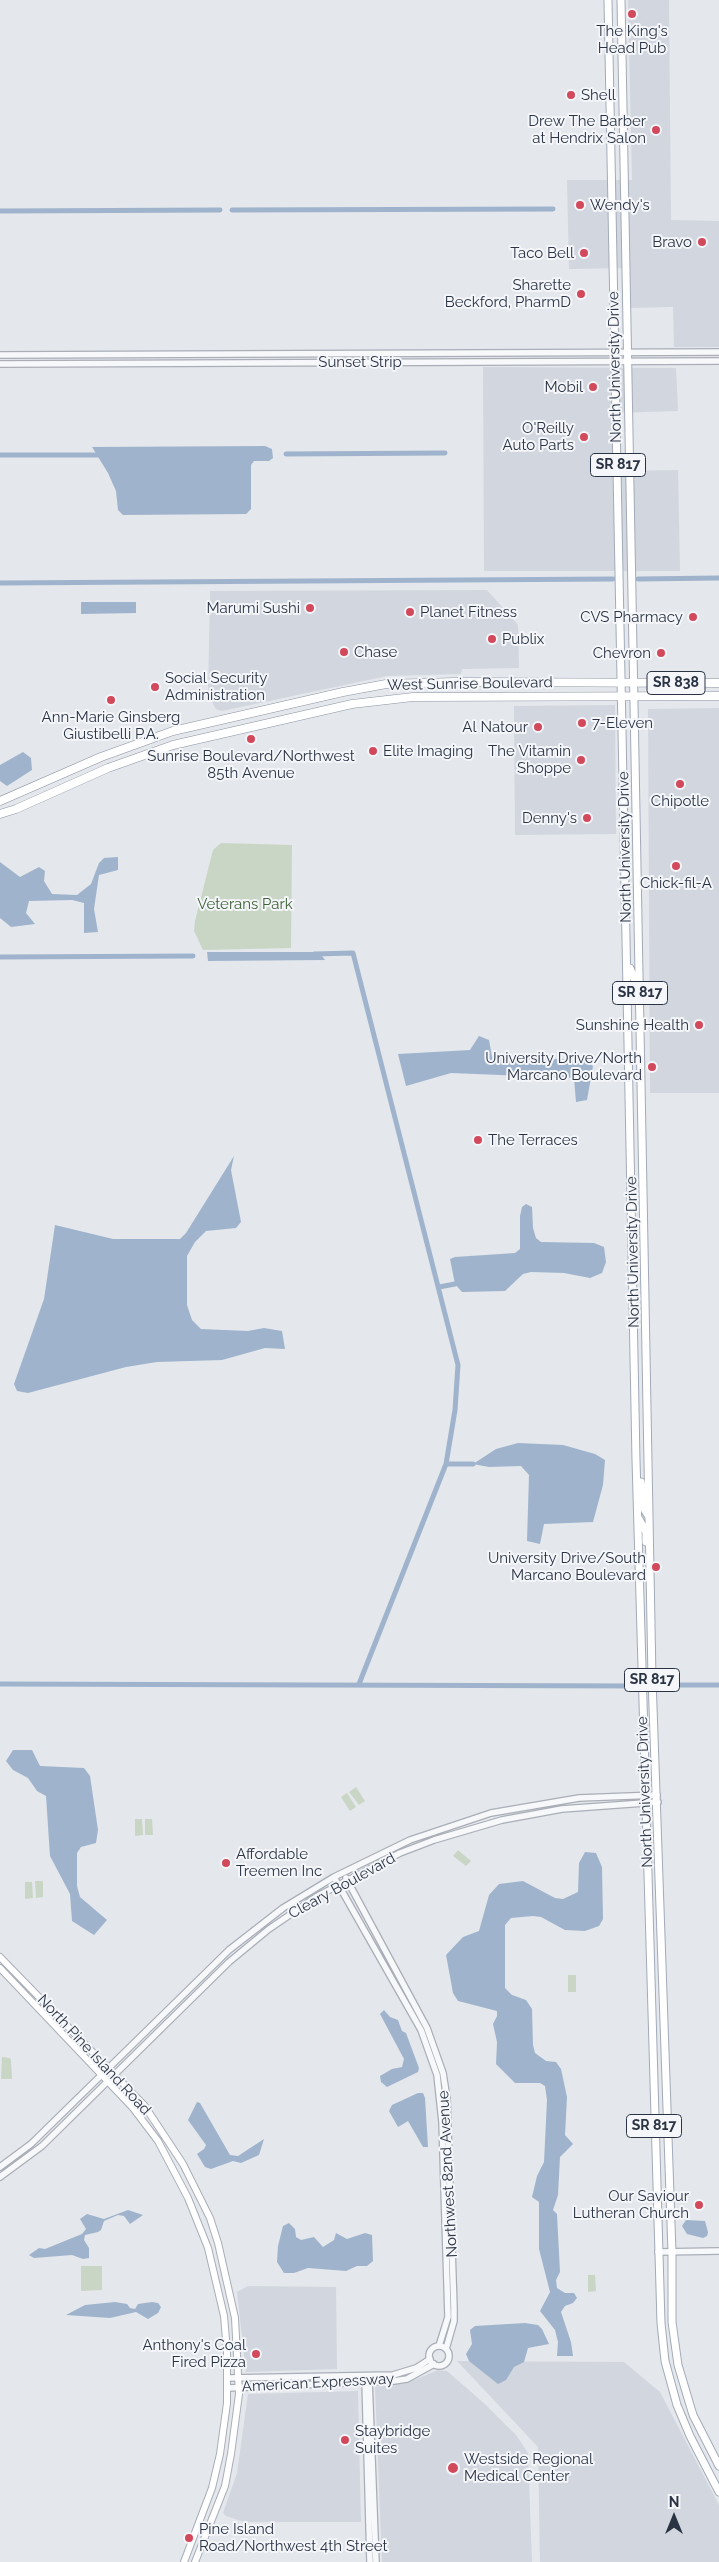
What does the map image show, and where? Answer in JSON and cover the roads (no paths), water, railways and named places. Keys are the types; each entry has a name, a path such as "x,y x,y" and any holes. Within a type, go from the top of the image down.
{"highway":[{"name":"West Sunrise Boulevard","path":"0,801 101,757 173,731 343,692 411,683 719,683"},
{"name":"West Sunrise Boulevard","path":"0,814 108,768 173,745 340,706 403,697 719,696"}],"main road":[{"name":"North University Drive","path":"608,0 628,963 636,1460 661,2323 669,2381 690,2436 719,2492"},
{"name":"North University Drive","path":"621,0 651,1596 672,2252 672,2322 678,2365 693,2415 719,2466"},
{"path":"611,214 625,222"},
{"path":"624,822 631,834 637,837"},
{"path":"625,840 636,850"},
{"path":"628,963 634,982 640,989"},
{"path":"636,1392 648,1398"},
{"path":"636,1460 644,1510 650,1519"},
{"path":"638,1516 646,1532 648,1591 651,1596"},
{"name":"North Pine Island Road","path":"0,1957 115,2074 156,2122 183,2164 210,2218 231,2294 237,2336 239,2387 228,2470 214,2519 196,2562"},
{"name":"North Pine Island Road","path":"0,1968 133,2108 158,2141 198,2221 221,2298 226,2339 228,2388 222,2446 208,2502 184,2562"},
{"path":"653,2074 666,2088"},
{"path":"208,2502 214,2519"},
{"path":"191,2562 203,2532 200,2524"}],"street":[{"name":"Sunset Strip","path":"0,355 719,352"},
{"name":"Sunset Strip","path":"0,364 719,361"},
{"name":"Cleary Boulevard","path":"0,2167 31,2144 229,1950 283,1908 342,1872 410,1840 491,1814 573,1798 645,1795 658,1798"},
{"name":"Cleary Boulevard","path":"0,2178 42,2146 242,1951 288,1915 347,1880 434,1840 506,1819 562,1809 645,1803 658,1798"},
{"name":"Northwest 82nd Avenue","path":"342,1872 427,2028 443,2073 448,2115 454,2321 446,2349"},
{"name":"Northwest 82nd Avenue","path":"334,1877 421,2030 437,2075 442,2122 448,2318 444,2338 439,2346"},
{"path":"658,2252 719,2251"},
{"path":"439,2346 446,2349 448,2354 447,2361 440,2365 432,2361 431,2350 439,2346"},
{"name":"American Expressway","path":"228,2388 407,2379 432,2361"},
{"path":"289,2385 301,2377"},
{"name":"American Expressway","path":"228,2378 301,2377 367,2380"},
{"path":"367,2380 370,2562"},
{"path":"367,2380 376,2562"}],"water":[{"path":"265,446 272,449 273,458 269,461 254,461 251,465 251,509 246,514 123,515 118,510 116,491 108,473 92,447"},
{"path":"81,602 136,602 136,613 81,614"},
{"path":"23,752 31,758 32,770 7,786 0,781 0,765"},
{"path":"118,857 118,870 99,875 94,909 98,932 84,933 84,903 72,900 29,901 26,913 35,924 11,927 0,918 0,862 20,877 39,867 45,871 44,881 52,894 77,895 91,884 99,863 104,858"},
{"path":"207,952 319,952 325,960 208,961"},
{"path":"479,1036 489,1040 492,1057 585,1060 593,1066 587,1100 576,1102 574,1078 451,1073 406,1086 398,1054 470,1050"},
{"path":"234,1156 231,1170 241,1222 236,1228 206,1231 195,1242 187,1256 187,1305 192,1320 201,1329 248,1331 264,1328 282,1331 285,1349 265,1348 222,1360 157,1362 126,1367 28,1393 17,1391 14,1384 44,1299 55,1225 113,1239 180,1239 186,1233"},
{"path":"526,1204 532,1207 533,1228 536,1238 541,1242 594,1243 604,1247 606,1262 602,1273 590,1278 564,1273 531,1272 523,1274 505,1291 462,1292 455,1284 450,1259 455,1257 515,1253 520,1249 520,1216 522,1207"},
{"path":"518,1443 563,1445 595,1454 605,1460 603,1485 593,1522 544,1524 540,1544 527,1541 529,1475 521,1466 489,1467 473,1464 496,1449"},
{"path":"13,1750 32,1750 40,1766 84,1768 90,1776 98,1830 96,1843 81,1847 77,1853 77,1886 80,1897 107,1920 94,1935 72,1921 70,1894 50,1856 46,1796 37,1791 28,1778 13,1770 6,1761"},
{"path":"585,1852 596,1853 602,1867 603,1919 599,1926 585,1931 565,1930 541,1917 533,1916 511,1918 505,1925 505,1988 512,1995 526,2000 532,2009 535,2053 546,2061 556,2062 561,2069 567,2097 565,2135 573,2144 560,2157 558,2195 553,2210 557,2214 560,2272 556,2280 557,2288 565,2293 574,2293 577,2298 573,2303 565,2306 561,2312 571,2342 573,2356 557,2356 558,2342 555,2330 540,2311 550,2292 539,2249 539,2202 532,2197 537,2176 544,2162 547,2100 545,2086 540,2083 515,2083 496,2064 497,2042 493,2024 497,2011 458,2001 453,1993 446,1955 463,1937 479,1931 489,1895 499,1884 523,1881 555,1898 563,1899 578,1892 579,1863"},
{"path":"384,2010 390,2017 398,2020 402,2031 406,2033 419,2068 418,2072 387,2087 381,2082 380,2076 392,2069 402,2067 404,2059 380,2014"},
{"path":"418,2093 423,2093 425,2098 428,2147 423,2147 408,2121 398,2127 389,2111 392,2105"},
{"path":"197,2102 200,2103 230,2155 238,2156 264,2139 259,2155 241,2163 233,2161 211,2169 205,2167 197,2154 206,2145 188,2120"},
{"path":"128,2210 143,2215 130,2224 124,2216 118,2215 104,2221 101,2230 98,2232 85,2235 84,2240 89,2248 89,2258 83,2259 72,2255 34,2258 29,2255 39,2248 45,2249 82,2234 86,2229 80,2219 87,2214 104,2219"},
{"path":"686,2220 705,2221 708,2232 707,2236 703,2238 687,2234 682,2226"},
{"path":"289,2223 295,2229 296,2237 301,2240 314,2237 323,2247 334,2240 336,2233 347,2239 365,2233 372,2235 373,2261 367,2266 357,2266 346,2271 308,2268 294,2273 284,2273 277,2262 278,2246 283,2226"},
{"path":"115,2302 127,2304 130,2308 135,2309 138,2304 158,2303 161,2307 158,2313 148,2319 136,2312 110,2318 66,2315 85,2305"},
{"path":"525,2323 538,2325 549,2344 528,2348 524,2362 514,2367 506,2380 498,2384 469,2361 466,2354 472,2344 470,2330 475,2326"}],"waterway":[{"path":"232,210 553,209"},
{"path":"0,211 220,210"},
{"path":"286,454 445,453"},
{"path":"0,455 104,455"},
{"path":"638,579 719,578"},
{"path":"0,583 613,579"},
{"path":"314,954 353,953 458,1365 455,1410 446,1464 359,1684"},
{"path":"0,957 193,956"},
{"path":"439,1287 455,1284"},
{"path":"446,1464 473,1464"},
{"path":"0,1684 635,1686"},
{"path":"659,1685 719,1685"}],"place":[{"name":"The King's Head Pub","path":"632,14"},
{"name":"Shell","path":"571,95"},
{"name":"Drew The Barber at Hendrix Salon","path":"656,130"},
{"name":"Wendy's","path":"580,205"},
{"name":"Bravo","path":"702,242"},
{"name":"Taco Bell","path":"584,253"},
{"name":"Sharette Beckford, PharmD","path":"581,294"},
{"name":"Mobil","path":"593,387"},
{"name":"O'Reilly Auto Parts","path":"584,437"},
{"name":"Marumi Sushi","path":"310,608"},
{"name":"Planet Fitness","path":"410,612"},
{"name":"CVS Pharmacy","path":"693,617"},
{"name":"Publix","path":"492,639"},
{"name":"Chase","path":"344,652"},
{"name":"Chevron","path":"661,653"},
{"name":"Social Security Administration","path":"155,687"},
{"name":"Ann-Marie Ginsberg Giustibelli P.A.","path":"111,700"},
{"name":"7-Eleven","path":"582,723"},
{"name":"Al Natour","path":"538,727"},
{"name":"Sunrise Boulevard/Northwest 85th Avenue","path":"251,739"},
{"name":"Elite Imaging","path":"373,751"},
{"name":"The Vitamin Shoppe","path":"581,760"},
{"name":"Chipotle","path":"680,784"},
{"name":"Denny's","path":"587,818"},
{"name":"Chick-fil-A","path":"676,866"},
{"name":"Sunshine Health","path":"699,1025"},
{"name":"University Drive/North Marcano Boulevard","path":"652,1067"},
{"name":"The Terraces","path":"478,1140"},
{"name":"University Drive/South Marcano Boulevard","path":"656,1567"},
{"name":"Affordable Treemen Inc","path":"226,1863"},
{"name":"Our Saviour Lutheran Church","path":"699,2205"},
{"name":"Anthony's Coal Fired Pizza","path":"256,2354"},
{"name":"Staybridge Suites","path":"345,2440"},
{"name":"Westside Regional Medical Center","path":"453,2468"},
{"name":"Pine Island Road/Northwest 4th Street","path":"189,2538"}],"park label":[{"name":"Veterans Park","path":"245,904"}]}
